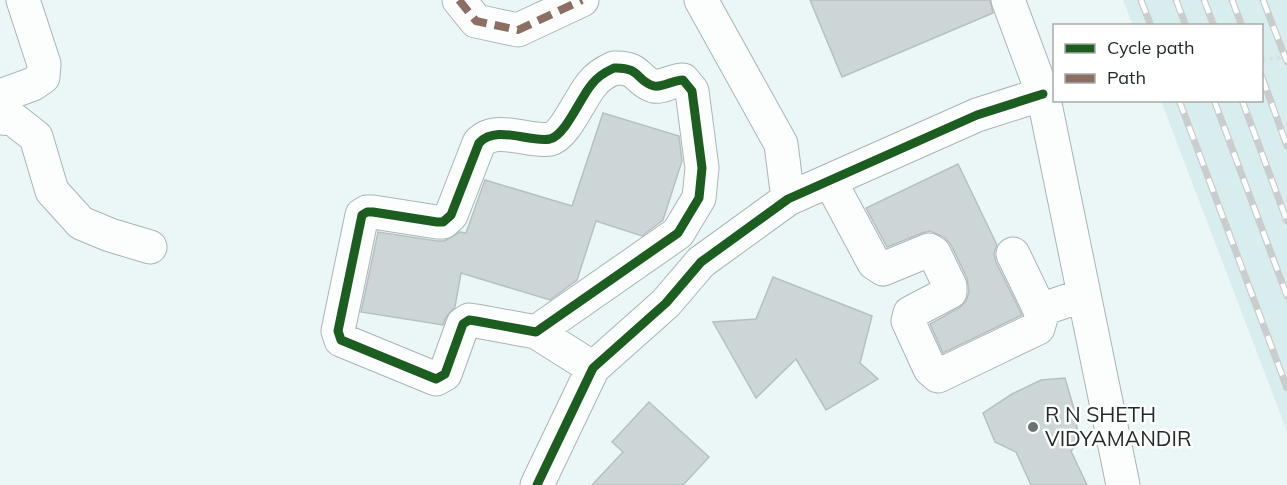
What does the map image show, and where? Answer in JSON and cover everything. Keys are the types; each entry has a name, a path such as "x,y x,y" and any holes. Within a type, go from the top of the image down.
{"street":[{"path":"0,96 33,84 42,77 44,64 23,0"},
{"path":"459,0 476,21 518,30 582,0"},
{"path":"701,0 781,144 789,199"},
{"path":"1008,0 1043,94 1123,485"},
{"path":"536,332 678,232 699,198 702,168 692,92 683,80 652,86 631,69 614,68 598,77 590,85 562,130 550,139 495,134 483,137 447,220 437,222 367,212 362,215 338,331 341,340 436,379 445,374 459,330 469,320 536,332 593,368"},
{"path":"537,485 593,368 666,303 701,262 789,199 977,115 1043,94"},
{"path":"0,118 13,119 36,137 52,191 81,223 150,248"},
{"path":"830,181 874,263 883,269 929,250 934,253 950,286 950,292 910,313 908,321 930,369 938,376 1038,328 1041,318 1040,310 1013,254"},
{"path":"678,232 701,262"},
{"path":"1040,310 1084,296"}],"path":[{"path":"1263,60 1287,57"}],"shaded area":[{"path":"1123,0 1287,0 1287,431 1161,102 1263,102 1263,24 1133,24"}],"building":[{"path":"810,0 990,0 993,13 842,77"},
{"path":"603,113 679,136 682,161 663,220 642,236 596,221 577,280 550,300 461,273 455,307 446,317 443,325 361,312 378,232 437,241 444,241 460,232 466,233 485,180 572,206"},
{"path":"958,164 997,245 994,253 996,262 1022,315 943,353 930,324 959,308 966,301 969,292 967,278 951,245 944,237 930,231 887,247 866,208"},
{"path":"773,277 872,316 860,363 878,379 826,410 796,359 756,398 713,322 756,319"},
{"name":"R N SHETH VIDYAMANDIR","path":"1065,378 1074,409 1079,441 1071,451 1087,485 1031,485 1016,452 995,442 983,413 1012,394 1041,380"},
{"path":"649,402 709,457 683,485 592,485 623,452 612,442"}],"railway":[{"path":"1141,0 1150,24"},
{"path":"1176,0 1185,24"},
{"path":"1204,0 1213,24"},
{"path":"1232,0 1241,24"},
{"path":"1263,0 1287,62"},
{"path":"1263,80 1287,146"},
{"path":"1180,102 1287,388"},
{"path":"1215,102 1287,296"},
{"path":"1243,102 1287,221"}],"marked path":[{"path":"459,0 476,21 518,30 582,0"}],"cycle path":[{"path":"614,68 634,72 648,84 654,86 683,80 692,91 702,168 699,198 678,233 536,332 469,320 463,324 445,374 436,379 341,340 338,331 362,215 373,212 443,222 451,215 479,143 486,138 503,134 542,140 556,136 594,81 614,68"},
{"path":"537,485 593,368 666,303 701,262 788,199 977,115 1043,94"}],"place":[{"name":"R N SHETH VIDYAMANDIR","path":"1033,427"}]}
